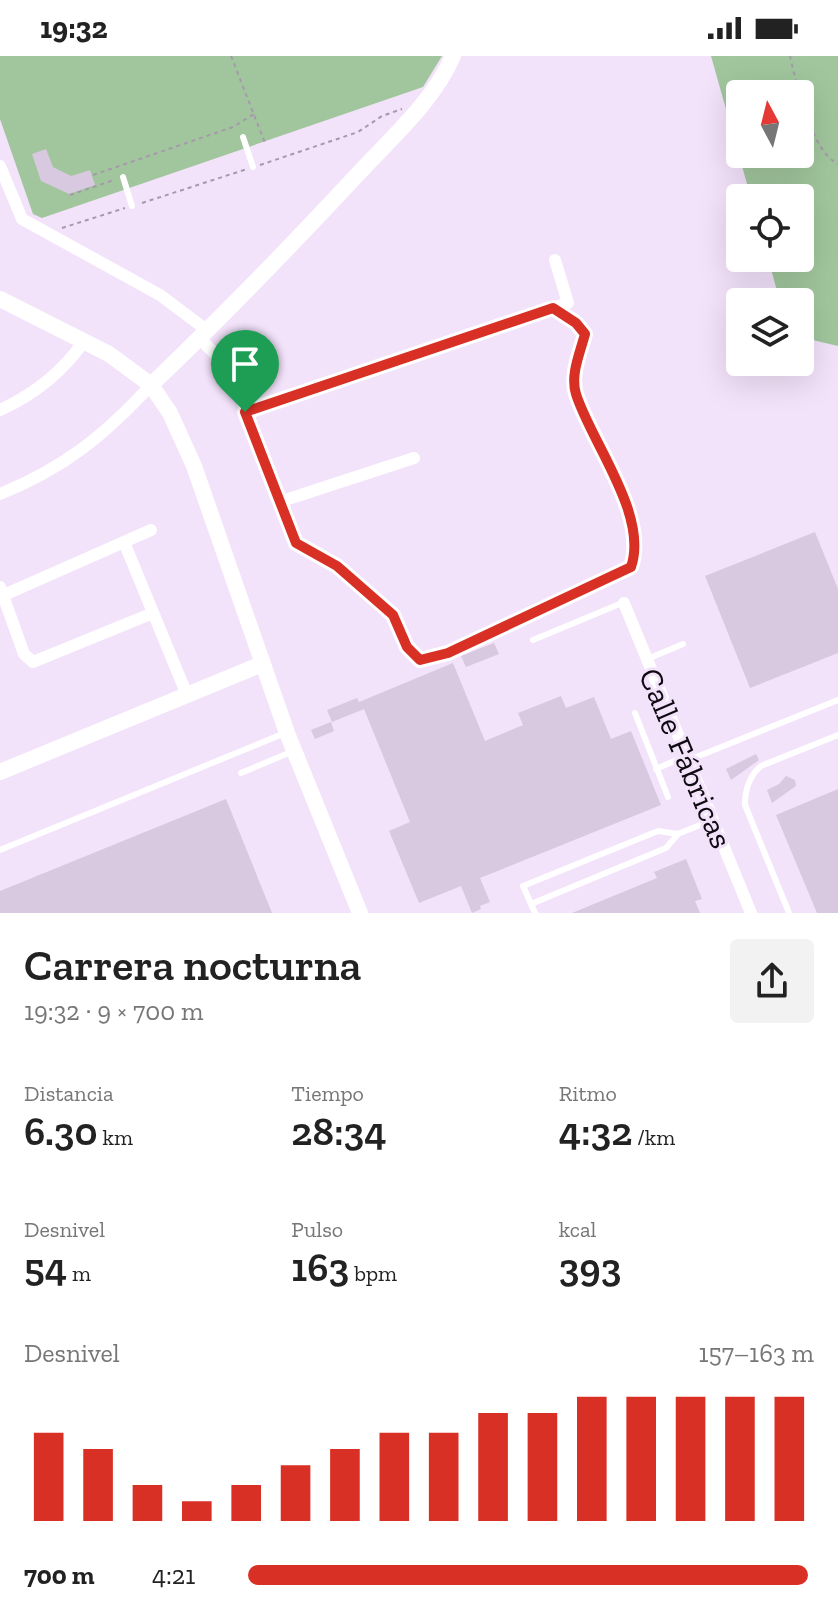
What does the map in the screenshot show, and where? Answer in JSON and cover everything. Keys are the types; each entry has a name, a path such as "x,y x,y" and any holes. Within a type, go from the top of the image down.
{"street":[{"path":"0,494 55,470 80,454 204,335 415,112 440,82 453,56"},
{"path":"0,166 22,219 37,230 125,273 194,317 230,369 296,543"},
{"path":"245,412 568,303 555,260"},
{"path":"0,299 109,354 151,385 182,435 287,733 360,913"},
{"path":"0,410 44,385 84,341"},
{"path":"279,502 414,458"},
{"path":"151,530 2,591 4,607 30,662 153,613"},
{"path":"124,542 187,695"},
{"name":"Calle Fábricas","path":"624,603 751,913"},
{"path":"0,772 262,664"}],"lane":[{"path":"243,137 253,167"},
{"path":"120,178 132,206"},
{"path":"533,640 624,603"},
{"path":"645,660 683,644"},
{"path":"656,769 838,700"},
{"path":"635,713 668,797"},
{"path":"0,850 287,733"},
{"path":"789,913 745,805 745,793 752,773 761,766 838,735"},
{"path":"241,773 295,751"},
{"path":"531,904 666,848 678,834 712,820"},
{"path":"535,913 523,886 658,831 678,834"}],"path":[{"path":"231,56 265,143"},
{"path":"790,56 815,140 824,156 838,164"},
{"path":"37,230 56,230 358,132 392,111 405,108 415,112"},
{"path":"93,175 233,127 254,114"},
{"path":"70,195 120,178"},
{"path":"296,543 337,566 393,615 407,647 420,660 448,653 631,567 634,556 631,523 601,443 576,394 574,376 585,334 576,323 553,308"}],"green space":[{"path":"0,56 442,56 423,87 42,218 33,214 0,119"},
{"path":"711,56 838,56 838,346 814,340 814,288 776,288 772,272 814,272 814,184 747,184 743,168 814,168 814,80 726,80 726,109"}],"building":[{"path":"46,149 53,167 71,176 90,170 95,185 69,194 41,181 32,154"},
{"path":"815,532 838,589 838,653 750,688 705,576"},
{"path":"494,643 499,654 466,667 461,656"},
{"path":"453,663 485,741 523,725 518,713 561,696 566,708 594,697 611,739 631,731 661,805 480,878 490,902 472,913 461,886 419,903 389,831 410,822 364,709 332,722 327,710 357,698 359,702"},
{"path":"331,722 334,731 315,739 311,730"},
{"path":"756,754 759,760 731,780 726,769"},
{"path":"786,776 795,780 796,786 772,803 767,790"},
{"path":"838,789 838,913 817,913 776,815"},
{"path":"226,799 272,913 0,913 0,891"},
{"path":"686,859 702,899 695,901 700,913 572,913 657,878 654,872"}],"route":[{"path":"553,308 576,323 585,334 574,376 576,394 601,443 631,523 634,556 631,567 448,653 430,660 420,660 407,647 393,615 337,566 296,543 245,412 553,308"}]}
